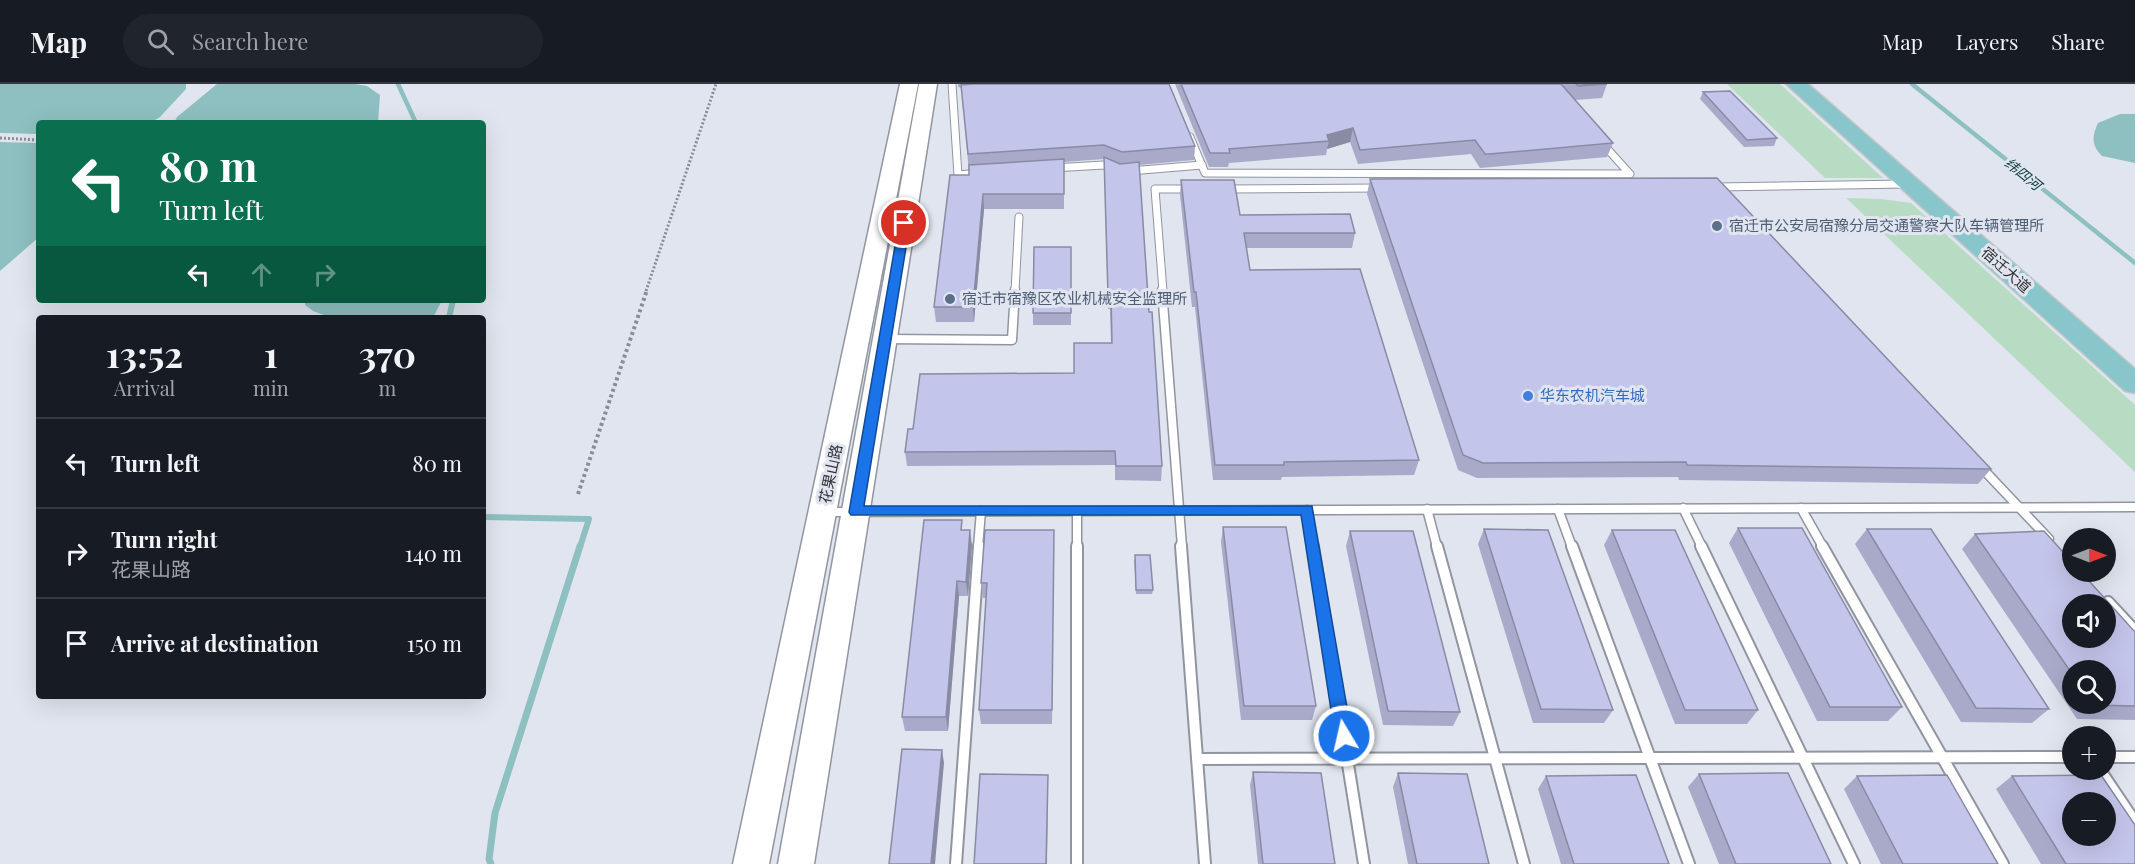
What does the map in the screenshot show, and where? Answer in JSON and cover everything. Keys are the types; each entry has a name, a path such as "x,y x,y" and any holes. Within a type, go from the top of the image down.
{"main road":[{"name":"宿迁大道","path":"1796,84 2135,384"},
{"name":"宿迁大道","path":"1819,84 2135,358"}],"street":[{"name":"花果山路","path":"751,864 909,84"},
{"name":"花果山路","path":"796,864 928,84"}],"lane":[{"path":"952,84 958,175 992,172"},
{"path":"953,94 964,93"},
{"path":"1185,125 1205,172 1630,174 1598,138"},
{"path":"1048,169 1104,165 1120,172 1202,165"},
{"path":"1705,187 1910,184"},
{"path":"1717,187 1725,195"},
{"path":"1215,189 1382,188"},
{"path":"1203,189 1155,189 1205,864"},
{"path":"885,339 1012,340 1019,217"},
{"path":"1970,455 2058,548"},
{"path":"824,512 2135,507"},
{"path":"1683,508 1854,864"},
{"path":"1801,508 2003,864"},
{"path":"1427,509 1524,864"},
{"path":"1558,509 1689,864"},
{"path":"1307,510 1364,864"},
{"path":"956,864 981,511"},
{"path":"1077,511 1077,864"},
{"path":"2116,611 2135,631"},
{"path":"1198,759 2062,757"},
{"path":"2116,757 2135,757"},
{"path":"2107,780 2135,822"}],"path":[{"path":"578,494 716,84"},
{"path":"0,138 36,140"}],"shaded area":[{"path":"0,84 186,84 186,89 155,120 36,120 36,134 0,133"},
{"path":"217,84 355,84 367,86 380,95 378,120 176,120"},
{"path":"1727,84 1780,84 1883,178 1825,178"},
{"path":"2120,114 2135,114 2135,163 2102,156 2094,144 2098,123"},
{"path":"0,142 36,143 36,240 0,271"},
{"path":"1846,198 1911,203 2135,405 2135,472"},
{"path":"305,303 440,303 434,315 324,315"}],"building":[{"path":"1169,84 1195,146 1122,152 1104,145 968,154 961,85"},
{"path":"1181,84 1561,84 1613,143 1489,154 1485,154 1475,140 1360,150 1353,128 1327,135 1329,141 1229,149 1230,153 1210,153"},
{"path":"1576,84 1607,84 1578,86"},
{"path":"1730,91 1777,138 1747,140 1703,92"},
{"path":"1104,157 1120,164 1139,162 1162,466 1116,466 1115,451 905,452 908,429 913,429 920,374 1074,373 1074,343 1112,343 1111,295 1108,295"},
{"path":"1064,159 1064,194 983,194 973,307 934,307 950,175 969,175 969,165"},
{"path":"1717,178 1991,469 1687,465 1686,462 1483,463 1463,455 1370,179"},
{"path":"1181,180 1234,180 1240,215 1350,214 1355,233 1244,233 1250,270 1360,269 1419,460 1215,465"},
{"path":"1034,247 1071,247 1071,313 1033,313"},
{"path":"924,520 962,520 961,530 970,530 966,582 957,581 946,717 902,717"},
{"path":"1223,527 1286,527 1316,706 1244,706"},
{"path":"1738,528 1802,528 1902,707 1830,707"},
{"path":"1484,529 1548,530 1613,710 1541,709"},
{"path":"1867,529 1931,529 2049,709 1976,708"},
{"path":"985,530 1054,530 1052,710 979,710 987,583 981,583"},
{"path":"1612,530 1675,530 1758,710 1685,710"},
{"path":"1350,531 1413,531 1460,712 1388,711"},
{"path":"2044,531 2062,551 2062,582 2090,582 2101,594 2062,594 2062,648 2116,648 2116,611 2135,632 2135,706 2116,706 2116,660 2063,660 1975,534"},
{"path":"1135,555 1150,555 1153,590 1136,590"},
{"path":"902,749 942,750 931,864 889,864"},
{"path":"1253,772 1321,773 1335,864 1263,864"},
{"path":"1398,773 1467,774 1489,864 1417,864"},
{"path":"1788,773 1831,864 1736,864 1699,774"},
{"path":"980,774 1048,775 1046,864 974,864"},
{"path":"1636,775 1669,864 1574,864 1546,776"},
{"path":"1947,775 1998,864 1903,864 1857,776"},
{"path":"2062,775 2062,780 2104,780 2113,792 2062,792 2062,846 2116,846 2116,797 2135,825 2135,864 2066,864 2012,776"}],"waterway":[{"path":"398,84 415,120"},
{"name":"纬四河","path":"1912,84 2135,263"},
{"path":"450,315 452,303"},
{"path":"486,517 589,519 580,547"},
{"path":"491,864 489,859 495,813 580,546"}],"place":[{"name":"宿迁市公安局宿豫分局交通警察大队车辆管理所","path":"1717,226"},
{"name":"宿迁市宿豫区农业机械安全监理所","path":"950,299"},
{"name":"华东农机汽车城","path":"1528,396"}],"route":[{"path":"904,223 856,512 1307,510 1344,736"}]}
